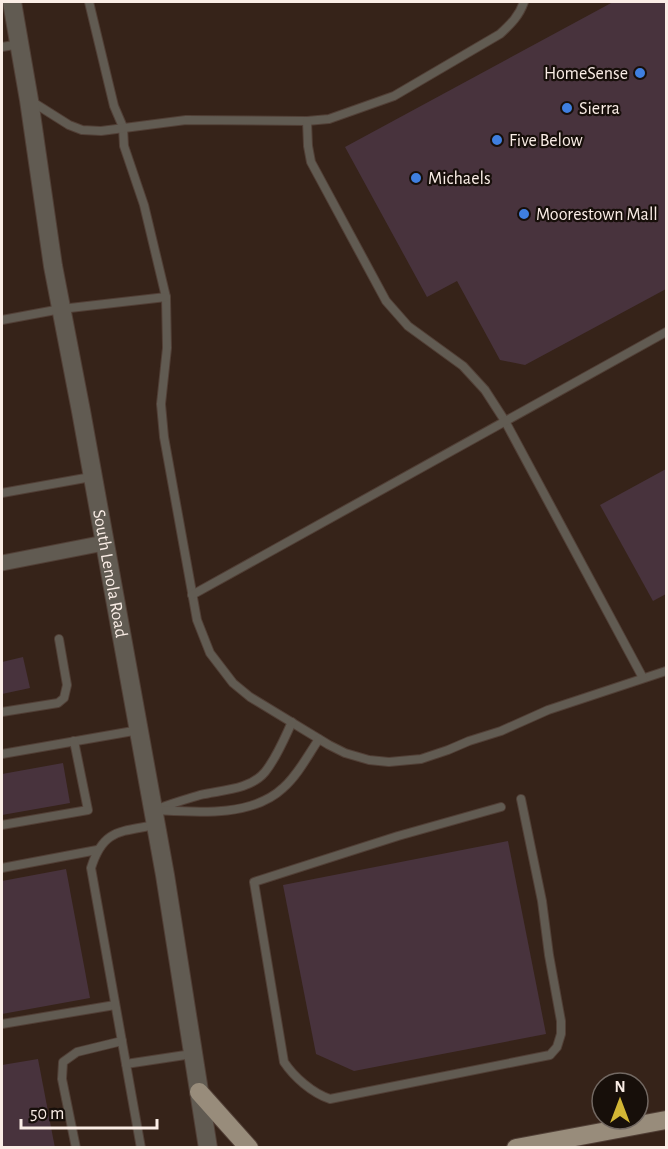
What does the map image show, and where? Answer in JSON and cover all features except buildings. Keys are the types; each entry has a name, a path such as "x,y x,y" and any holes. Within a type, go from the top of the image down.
{"main road":[{"path":"199,1092 249,1148"},
{"path":"516,1148 666,1120"}],"street":[{"name":"South Lenola Road","path":"12,2 10,46 29,100 61,309 154,817 208,1148"},
{"path":"2,563 104,543"}],"lane":[{"path":"89,2 114,106 123,127 124,146 144,205 166,297 167,348 161,404 165,446 197,620 204,639 233,683 250,697 345,753 369,760 390,762 421,759 501,731 548,710 666,671"},
{"path":"29,100 69,125 82,130 101,131 186,120 307,121 329,119 394,96 500,34 512,24 524,2"},
{"path":"307,121 311,162 386,301 408,326 463,366 485,390 505,421 643,678"},
{"path":"2,320 61,309 166,297"},
{"path":"192,595 666,332"},
{"path":"2,493 93,477"},
{"path":"2,712 58,702 64,698 67,685 59,639"},
{"path":"141,1148 91,868 97,850 114,834 202,795 237,788 253,781 268,767 292,722"},
{"path":"2,754 138,730"},
{"path":"154,817 214,812 255,804 272,797 284,788 319,739"},
{"path":"2,825 88,810 74,741"},
{"path":"501,807 398,836 254,882 284,1062 291,1073 321,1096 330,1099 550,1055 557,1047 561,1034 561,1021 542,902 522,799"},
{"path":"2,868 97,850"},
{"path":"2,1024 115,1005"},
{"path":"76,1148 62,1079 63,1062 77,1052 122,1041"},
{"path":"126,1065 193,1054"}],"place":[{"name":"HomeSense","path":"640,73"},
{"name":"Sierra","path":"567,108"},
{"name":"Five Below","path":"497,140"},
{"name":"Michaels","path":"416,178"},
{"name":"Moorestown Mall","path":"524,214"}]}
